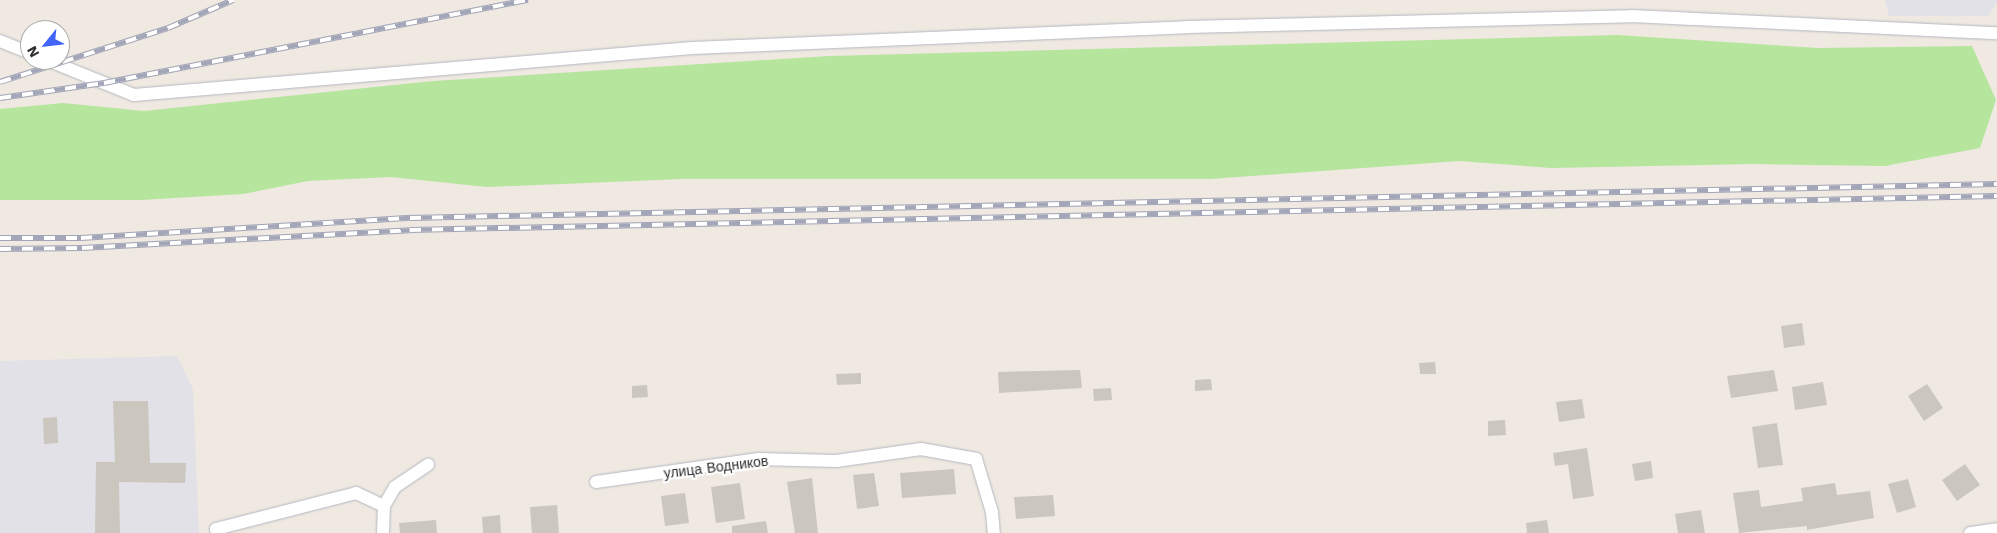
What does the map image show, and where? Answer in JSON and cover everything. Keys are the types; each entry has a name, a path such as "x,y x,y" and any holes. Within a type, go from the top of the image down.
{"street":[{"path":"70,69 134,94 692,48 1187,26 1631,16 1997,33"},
{"path":"0,41 20,49"},
{"name":"улица Водников","path":"596,482 758,459 836,461 921,450 976,459 992,512 994,533"},
{"path":"383,533 384,506 394,487 428,465"},
{"path":"216,533 216,529 356,493 384,506"},
{"path":"1970,533 1996,527"}],"shaded area":[{"path":"1885,0 1997,0 1997,3 1988,16 1889,16"},
{"path":"177,356 193,389 199,533 0,533 0,361"}],"green space":[{"path":"1617,35 1818,48 1972,46 1996,100 1980,148 1885,166 1753,164 1551,168 1459,161 1210,179 681,179 487,187 391,177 308,181 243,194 141,200 0,200 0,109 63,103 144,111 433,81 829,56"}],"building":[{"path":"1802,323 1805,345 1784,348 1781,326"},
{"path":"1435,362 1436,374 1420,374 1419,363"},
{"path":"1080,370 1082,388 999,393 998,372"},
{"path":"1774,370 1778,391 1731,398 1727,376"},
{"path":"861,373 861,384 837,385 836,374"},
{"path":"1211,379 1212,390 1195,391 1195,380"},
{"path":"1823,382 1827,405 1795,410 1792,387"},
{"path":"1927,384 1943,408 1924,421 1908,396"},
{"path":"647,385 648,397 632,398 632,386"},
{"path":"1111,388 1112,400 1094,401 1093,389"},
{"path":"1582,399 1585,418 1559,422 1556,402"},
{"path":"113,401 148,401 150,463 186,463 185,483 119,482 120,533 95,533 96,462 115,462"},
{"path":"57,417 58,443 44,444 43,418"},
{"path":"1505,420 1506,435 1488,436 1488,421"},
{"path":"1777,423 1783,465 1758,468 1752,427"},
{"path":"1587,448 1594,496 1573,499 1568,464 1555,466 1553,453"},
{"path":"1651,461 1653,478 1635,481 1632,464"},
{"path":"1965,464 1980,485 1957,501 1942,480"},
{"path":"954,469 956,494 902,498 900,473"},
{"path":"874,473 879,506 857,509 853,475"},
{"path":"812,478 818,533 795,533 787,482"},
{"path":"1908,479 1916,507 1897,513 1888,484"},
{"path":"740,483 745,519 716,523 711,487"},
{"path":"1835,483 1837,495 1870,491 1874,518 1807,530 1807,526 1739,533 1733,493 1759,490 1761,507 1803,501 1801,488"},
{"path":"685,493 689,523 665,526 661,496"},
{"path":"1053,495 1055,516 1016,519 1014,497"},
{"path":"557,505 559,533 532,533 530,507"},
{"path":"1701,510 1705,533 1678,533 1675,514"},
{"path":"500,515 501,533 483,533 482,517"},
{"path":"436,520 437,533 400,533 399,523"},
{"path":"1547,520 1549,533 1527,533 1526,523"},
{"path":"766,521 768,533 732,533 732,526"}],"railway":[{"path":"0,82 168,28 233,0"},
{"path":"0,98 104,83 528,0"},
{"path":"0,238 81,238 410,218 1997,184"},
{"path":"0,249 82,248 410,230 1997,196"}]}
